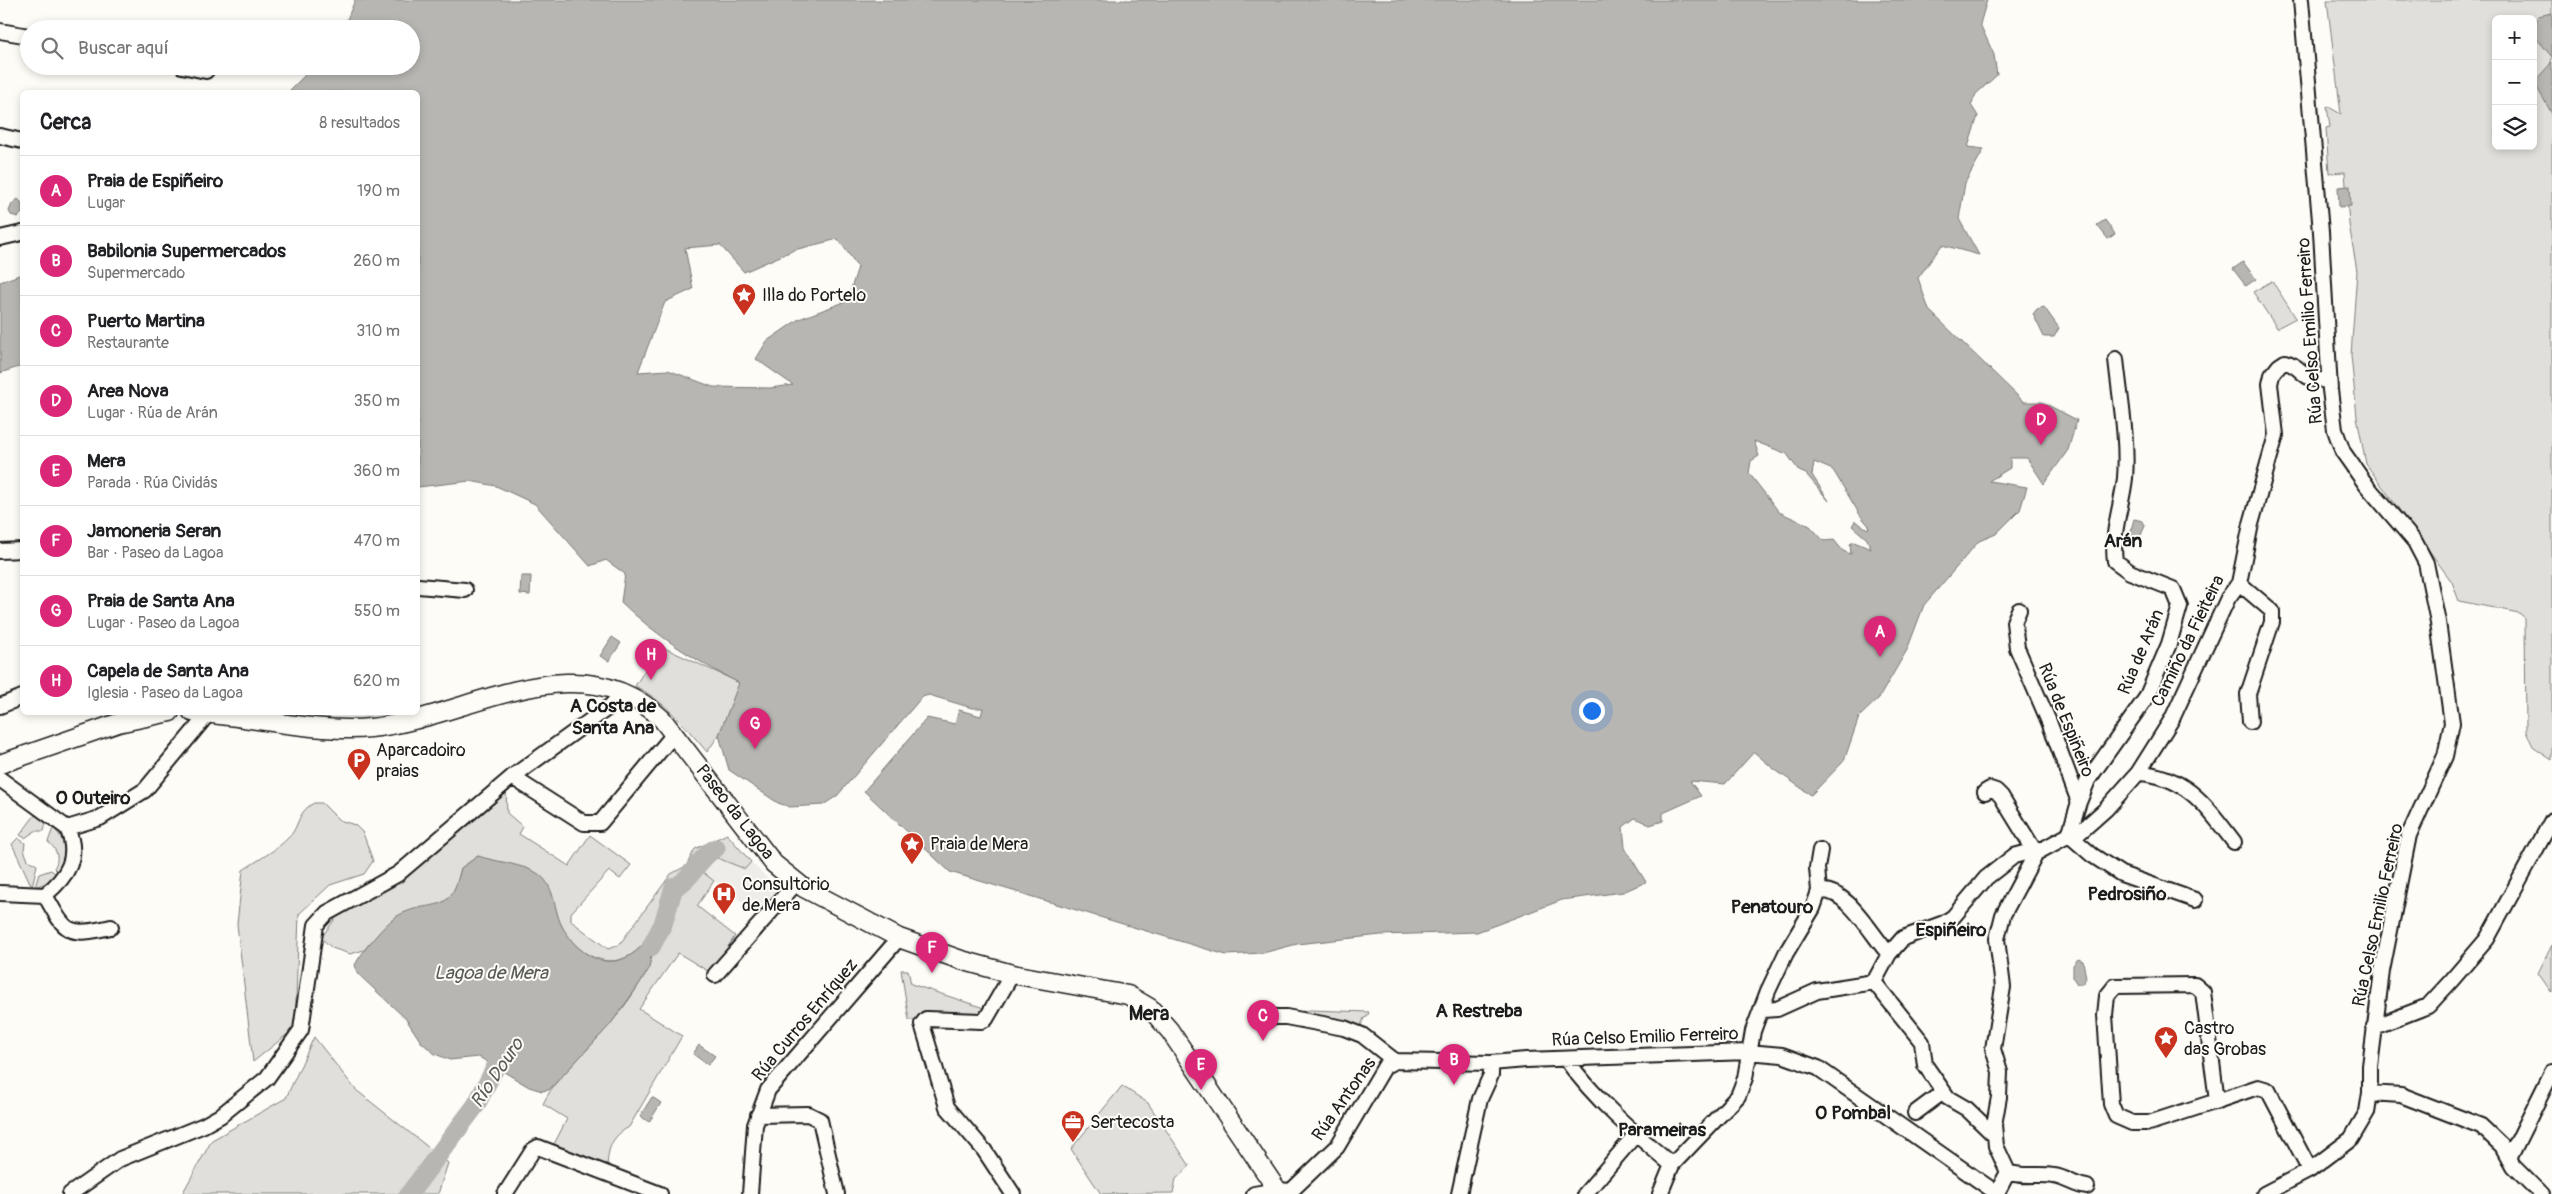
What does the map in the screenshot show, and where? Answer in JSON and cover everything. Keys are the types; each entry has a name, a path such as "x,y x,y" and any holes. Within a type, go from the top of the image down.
{"main road":[{"name":"Paseo da Lagoa","path":"219,715 339,728 372,728 406,722 550,683 586,682 602,684 627,694 646,704 674,734 774,864 796,883 899,938 1012,974 1128,995 1150,1008 1163,1022 1279,1192"},
{"path":"0,764 118,723 151,715"}],"street":[{"name":"Rúa Celso Emilio Ferreiro","path":"2264,1194 2310,1170 2351,1138 2367,1112 2374,1027 2382,971 2409,835 2444,756 2452,723 2438,622 2426,563 2415,542 2367,486 2343,452 2335,430 2329,380 2321,232 2301,0"},
{"path":"0,31 20,34"},
{"path":"0,136 20,141"},
{"path":"0,238 20,233"},
{"name":"Rúa de Arán","path":"2079,802 2088,780 2146,698 2169,644 2180,606 2174,589 2130,572 2114,561 2113,547 2125,479 2126,450 2116,359"},
{"name":"Camiño da Fieiteira","path":"2069,835 2079,833 2092,824 2138,773 2172,719 2228,598 2239,584 2251,524 2276,435 2270,384 2276,370 2284,362 2291,364 2316,382 2329,380"},
{"path":"0,551 20,550"},
{"path":"2239,584 2272,611 2272,622 2248,694 2250,722"},
{"path":"420,586 465,590"},
{"name":"Rúa de Espiñeiro","path":"2019,610 2014,622 2017,648 2032,687 2049,722 2079,802 2069,835"},
{"path":"70,1194 120,1159 204,1125 220,1116 266,1078 301,1030 316,926 327,913 398,874 512,777 627,694"},
{"path":"0,706 20,698"},
{"path":"67,828 100,818 145,790 199,715"},
{"path":"512,777 584,823 600,823 674,734"},
{"path":"2138,773 2152,774 2190,791 2202,801 2234,842"},
{"path":"0,779 67,828 72,840 72,861 62,881 45,895 0,893"},
{"path":"1985,792 1990,789 1996,791 2001,796 2036,853"},
{"path":"2374,1027 2428,1006 2451,981 2487,939 2552,820"},
{"path":"1874,982 1889,954 1903,938 1944,923 1953,917 1986,878 2014,856 2036,853 2069,835 2092,855 2121,874 2195,900"},
{"path":"1660,1194 1672,1165 1738,1096 1745,1078 1753,1031 1763,1010 1768,992 1786,952 1813,908 1819,891 1817,868 1820,850"},
{"path":"2036,853 2003,915 1997,939 2003,987 1993,1049 2000,1072 2000,1097 1994,1125 1996,1146 2008,1172 2018,1176 2053,1175 2064,1178 2077,1186 2088,1187"},
{"path":"715,975 796,883"},
{"path":"1819,891 1833,892 1845,900 1889,954"},
{"path":"45,895 64,927 73,932 87,933 111,927"},
{"name":"Rúa Curros Enríquez","path":"750,1194 755,1125 768,1090 899,938"},
{"path":"1012,974 986,1019 981,1021 926,1019 922,1024 947,1107 984,1150 1013,1194"},
{"path":"1874,982 1922,1042 1925,1065 1943,1092 1948,1098 1967,1108 1995,1136"},
{"path":"1763,1010 1777,1009 1817,991 1874,982"},
{"path":"2217,1101 2203,992 2194,985 2116,986 2107,996 2105,1015 2111,1104 2116,1116 2132,1123 2149,1123 2217,1101 2258,1087 2268,1090 2310,1170"},
{"path":"1262,1017 1286,1017 1344,1028 1362,1035 1395,1061"},
{"name":"Rúa Celso Emilio Ferreiro","path":"1395,1061 1491,1063 1748,1052 1782,1055 1818,1068 1998,1194"},
{"path":"1566,1059 1581,1080 1636,1134 1672,1165"},
{"name":"Rúa Antonas","path":"1254,1194 1291,1191 1337,1147 1385,1066 1395,1061"},
{"path":"1459,1194 1480,1099 1491,1075 1491,1063"},
{"path":"2509,1159 2552,1072"},
{"path":"1915,1112 1943,1092"},
{"path":"2370,1093 2401,1094 2481,1126 2502,1146 2509,1159 2541,1194"},
{"path":"758,1115 808,1114 820,1120 837,1194"},
{"path":"1585,1194 1636,1134"},
{"path":"505,1194 532,1150 538,1147 654,1193"},
{"path":"1998,1194 2008,1172"}],"shaded area":[{"path":"2327,0 2552,0 2552,59 2543,84 2552,107 2552,760 2534,748 2526,732 2525,618 2519,613 2459,601 2452,582 2366,464 2357,417 2351,355 2357,271 2349,224 2345,172 2329,173 2326,128 2330,127 2327,106 2341,114"},
{"path":"2272,281 2296,318 2277,328 2253,292"},
{"path":"660,646 740,683 719,735 707,752 666,707 635,686"},
{"path":"506,789 507,813 523,827 519,834 569,866 590,835 631,865 620,879 609,871 571,913 571,921 608,949 619,945 671,874 686,866 695,849 727,834 751,862 745,869 715,857 700,870 714,881 697,906 735,936 711,973 678,953 639,1009 682,1036 629,1127 614,1139 608,1155 607,1168 552,1148 567,1119 543,1104 555,1084 608,1027 632,995 651,961 660,923 644,943 630,956 615,961 595,958 578,948 565,932 559,920 552,894 478,856 461,868 457,884 449,899 438,905 417,910 380,932 364,950 350,954 332,948 321,938 346,904 420,863"},
{"path":"314,803 322,803 339,820 355,825 363,833 373,861 364,874 330,885 299,914 295,1028 253,1062 237,924 243,870 284,842 292,833 304,811"},
{"path":"35,815 46,823 44,831 35,831 25,838 20,835"},
{"path":"53,828 61,837 64,848 63,861 58,872 54,868 57,854 48,842"},
{"path":"18,838 25,843 24,850 28,860 37,865 32,887 12,844"},
{"path":"715,857 745,869 751,862 779,890 758,914 700,870"},
{"path":"51,870 56,874 49,882 35,887 39,874"},
{"path":"2552,945 2552,993 2538,973"},
{"path":"901,970 908,970 911,984 984,1008 974,1021 909,1020"},
{"path":"1310,1010 1369,1012 1360,1028 1318,1016 1292,1013"},
{"path":"314,1037 356,1090 448,1163 438,1194 182,1194 212,1140 286,1098"},
{"path":"1122,1086 1148,1103 1190,1166 1176,1179 1173,1193 1101,1194 1071,1149"}],"water":[{"path":"355,0 1987,0 1980,24 1994,55 1997,75 1976,94 1971,105 1978,116 1968,147 1984,149 1965,183 1959,219 1979,255 1942,245 1918,278 1929,310 2024,402 2042,402 2077,420 2068,450 2044,484 2027,458 2010,458 2010,468 1989,481 2027,487 2020,510 1996,534 1979,541 1924,605 1907,650 1879,698 1859,717 1844,761 1811,795 1774,769 1754,752 1725,784 1690,781 1701,796 1663,813 1663,821 1650,825 1635,818 1623,827 1625,848 1646,882 1623,892 1562,900 1477,932 1381,935 1297,944 1263,953 1226,955 950,872 864,791 927,718 955,724 959,710 981,716 983,708 972,708 929,695 922,697 837,796 823,805 790,807 778,803 729,770 719,735 739,683 677,647 648,626 621,602 625,574 606,560 590,566 535,504 496,486 470,481 420,487 420,90 290,90 305,75 420,75 420,20 347,20","holes":["838,239 858,267 847,301 799,319 767,341 756,359 793,385 770,388 713,387 668,370 638,372 665,302 693,289 685,248 720,245 744,272 794,250","1754,441 1787,454 1799,471 1806,474 1829,501 1812,475 1814,462 1833,470 1860,515 1869,526 1868,529 1855,521 1852,526 1867,539 1871,549 1854,542 1850,544 1851,554 1843,551 1834,540 1824,541 1810,526 1779,512 1749,473 1751,461 1759,456"]},
{"path":"2552,13 2552,57 2537,39 2538,16"},
{"path":"2552,62 2552,114 2537,87 2537,79"},
{"path":"2350,186 2351,206 2339,207 2338,187"},
{"path":"18,199 20,201 20,215 18,217 11,215 9,211 12,204"},
{"path":"2105,220 2115,234 2108,239 2097,225"},
{"path":"2243,262 2256,279 2246,286 2233,269"},
{"path":"20,275 20,367 0,373 0,282"},
{"path":"2044,307 2059,328 2054,337 2044,337 2033,314 2037,309"},
{"path":"2134,519 2143,521 2145,526 2140,537 2132,536 2130,533"},
{"path":"521,576 531,576 530,595 520,594"},
{"path":"612,637 621,643 609,661 600,656"},
{"name":"Lagoa de Mera","path":"478,856 532,870 543,878 553,896 558,917 566,933 579,948 596,959 615,961 630,956 640,948 660,923 665,925 663,934 651,956 649,969 638,986 610,1025 549,1090 542,1091 529,1087 479,1057 450,1060 435,1054 421,1042 406,1019 357,973 355,965 358,959 388,924 399,915 411,910 445,901 456,884 461,868"},
{"path":"2078,959 2083,961 2086,978 2082,984 2077,984 2073,978 2073,965"},
{"path":"699,1045 715,1056 708,1065 693,1054"},
{"path":"652,1097 661,1103 649,1122 640,1116"}],"waterway":[{"name":"Río Douro","path":"651,947 663,924 674,887 686,879 704,857 716,848"},
{"name":"Río Douro","path":"409,1194 476,1105 495,1068 511,1048"}],"place":[{"name":"Illa do Portelo","path":"744,316"},
{"name":"Area Nova","path":"2041,445"},
{"name":"Praia de Espiñeiro","path":"1880,657"},
{"name":"Capela de Santa Ana","path":"651,680"},
{"name":"Praia de Santa Ana","path":"755,749"},
{"name":"Aparcadoiro praias","path":"359,781"},
{"name":"Praia de Mera","path":"912,865"},
{"name":"Consultorio de Mera","path":"724,915"},
{"name":"Jamoneria Seran","path":"932,973"},
{"name":"Puerto Martina","path":"1263,1041"},
{"name":"Castro das Grobas","path":"2166,1059"},
{"name":"Babilonia Supermercados","path":"1454,1085"},
{"name":"Mera","path":"1201,1090"},
{"name":"Sertecosta","path":"1073,1143"}],"district":[{"name":"Arán","path":"2123,541"},
{"name":"A Costa de Santa Ana","path":"613,717"},
{"name":"O Outeiro","path":"93,798"},
{"name":"Pedrosiño","path":"2127,894"},
{"name":"Penatouro","path":"1772,907"},
{"name":"Espiñeiro","path":"1951,930"},
{"name":"A Restreba","path":"1479,1011"},
{"name":"Mera","path":"1149,1013"},
{"name":"O Pombal","path":"1853,1113"},
{"name":"Parameiras","path":"1662,1130"}]}
